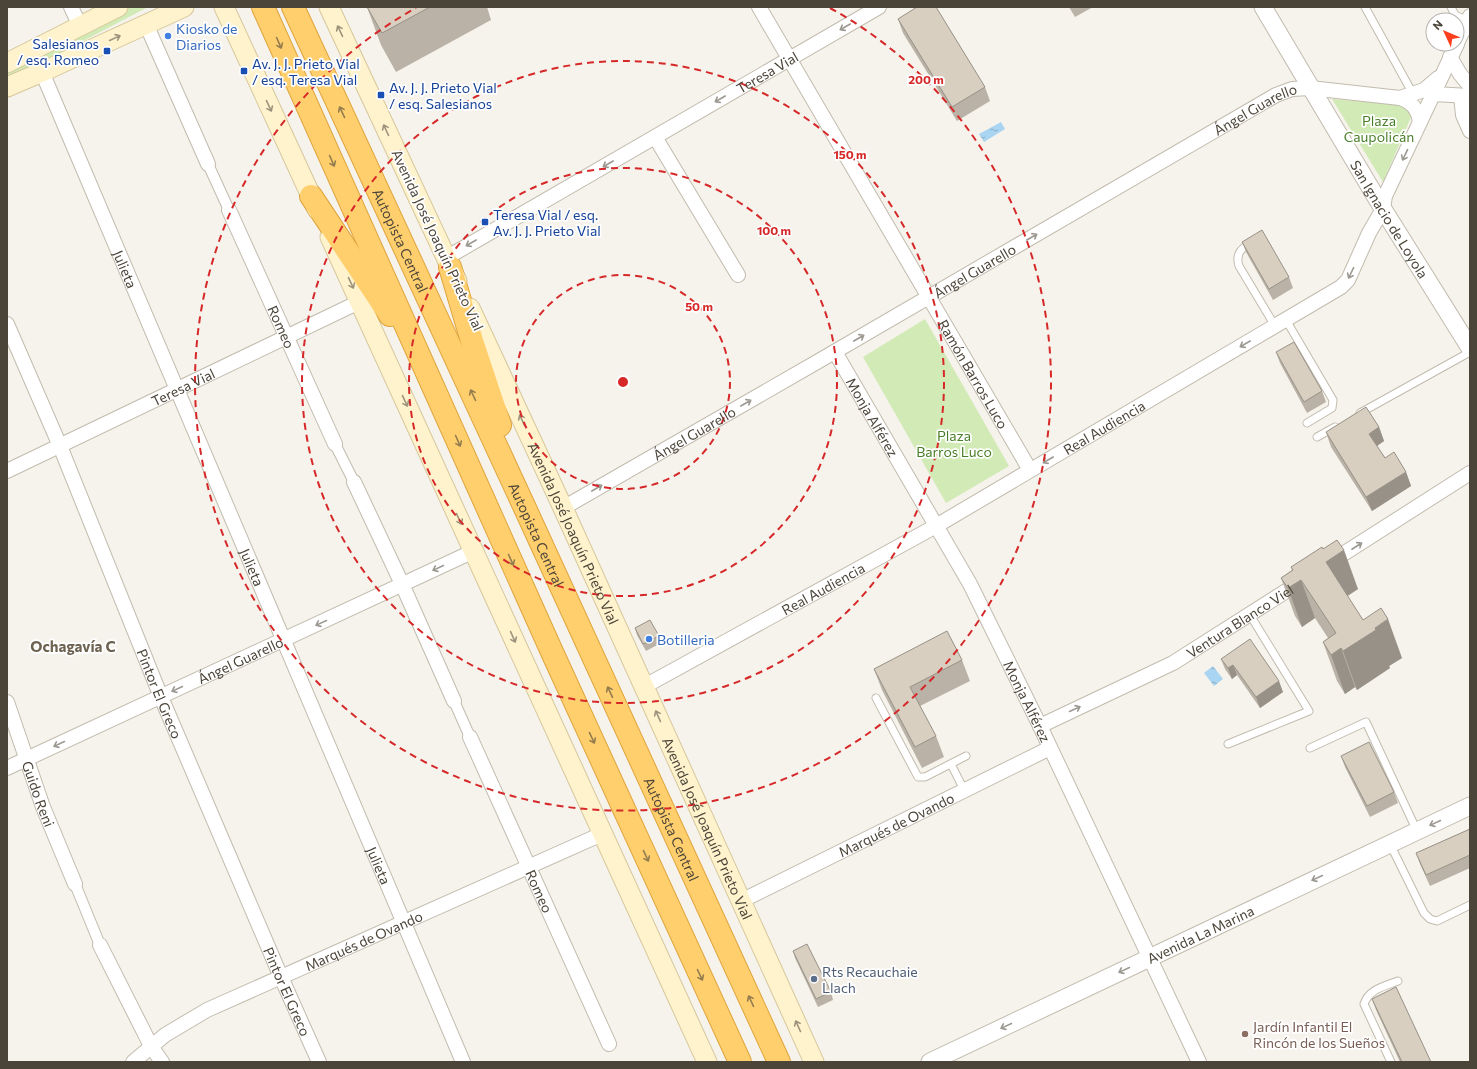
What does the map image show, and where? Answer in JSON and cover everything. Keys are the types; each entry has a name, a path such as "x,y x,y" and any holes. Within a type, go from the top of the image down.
{"highway":[{"name":"Autopista Central","path":"263,7 552,652 740,1062"},
{"name":"Autopista Central","path":"293,7 779,1062"},
{"path":"311,196 390,315 442,406"},
{"path":"448,262 472,341 503,433 524,506"}],"main road":[{"path":"7,63 118,7"},
{"path":"7,87 184,7"},
{"path":"224,7 707,1062"},
{"name":"Avenida José Joaquín Prieto Vial","path":"329,7 564,508 814,1062"}],"street":[{"path":"71,7 80,26"},
{"name":"Ramón Barros Luco","path":"759,7 1030,470"},
{"name":"Teresa Vial","path":"448,262 655,137 879,7"},
{"name":"San Ignacio de Loyola","path":"1262,7 1383,209 1470,348"},
{"path":"146,24 229,210"},
{"path":"1453,52 1433,94 1467,92"},
{"path":"1450,57 1460,74 1467,92 1463,115 1470,131"},
{"name":"Julieta","path":"42,72 404,923 410,941 463,1062"},
{"path":"1406,96 1424,90 1442,75"},
{"name":"Ángel Guarello","path":"564,508 1276,95 1292,89 1310,88 1406,96 1416,109 1420,122"},
{"name":"Real Audiencia","path":"645,686 936,526 1335,291 1348,280 1369,234 1383,209 1385,196 1433,94"},
{"path":"655,137 738,275"},
{"name":"Romeo","path":"229,210 335,444"},
{"name":"Teresa Vial","path":"7,471 359,302"},
{"name":"Pintor El Greco","path":"7,324 60,446 161,697 319,1062"},
{"name":"Monja Alférez","path":"835,352 970,584 1040,726 1199,1062"},
{"path":"335,444 402,584 470,737"},
{"name":"Ventura Blanco Viel","path":"1040,726 1172,663 1250,615 1470,473"},
{"name":"Ángel Guarello","path":"7,768 474,551"},
{"name":"Guido Reni","path":"7,702 43,807 75,884"},
{"name":"Romeo","path":"470,737 609,1044"},
{"name":"Marqués de Ovando","path":"741,901 1050,748"},
{"name":"Avenida La Marina","path":"930,1062 1470,806"},
{"name":"Marqués de Ovando","path":"133,1062 165,1035 193,1017 602,834"},
{"path":"75,884 100,945 151,1046 162,1062"}],"lane":[{"path":"1365,7 1406,96"},
{"path":"1451,7 1455,14 1469,18"},
{"path":"1257,238 1239,251 1237,261 1239,266 1281,323 1333,400 1332,408 1307,423"},
{"path":"1351,418 1470,352"},
{"path":"1317,437 1344,422"},
{"path":"1228,744 1309,711 1250,615"},
{"path":"876,698 918,777 925,777 966,756"},
{"path":"1310,748 1366,722 1418,831"},
{"path":"951,764 964,790"},
{"path":"1390,844 1424,913 1430,919 1437,921 1470,905"},
{"path":"1391,1062 1364,1004 1366,998 1371,992 1398,981"}],"green space":[{"path":"125,7 148,7 64,51 7,77 7,69"},
{"name":"Plaza Caupolicán","path":"1332,99 1403,105 1412,115 1383,182"},
{"name":"Plaza Barros Luco","path":"925,319 1009,466 946,503 863,357"}],"water":[{"path":"1001,122 1005,129 984,142 979,134"},
{"path":"1213,666 1223,679 1214,686 1204,673"}],"building":[{"path":"367,7 430,7 382,33"},
{"path":"917,7 936,7 985,87 952,107 898,19"},
{"path":"1262,230 1289,277 1269,289 1242,242"},
{"path":"1294,342 1322,391 1304,402 1276,352"},
{"path":"1366,407 1379,427 1369,434 1385,458 1394,452 1406,472 1366,497 1326,432"},
{"path":"1337,540 1344,550 1326,562 1363,620 1381,608 1388,619 1375,628 1376,630 1343,651 1341,648 1331,655 1323,642 1336,633 1301,580 1288,588 1281,578 1293,570 1291,567 1322,547 1323,549"},
{"path":"650,620 659,636 643,644 635,628"},
{"path":"947,631 962,660 910,687 936,736 915,747 874,669"},
{"path":"1250,639 1279,681 1256,697 1233,665 1228,668 1221,659"},
{"path":"1369,742 1394,792 1367,806 1341,756"},
{"path":"1470,829 1470,855 1426,875 1416,853"},
{"name":"Rts Recauchaie Llach","path":"807,944 831,992 816,999 793,951"},
{"path":"1396,987 1431,1062 1402,1062 1372,999"}],"place":[{"name":"Kiosko de Diarios","path":"168,36"},
{"name":"Salesianos / esq. Romeo","path":"107,51"},
{"name":"Av. J. J. Prieto Vial / esq. Teresa Vial","path":"244,71"},
{"name":"Av. J. J. Prieto Vial / esq. Salesianos","path":"381,95"},
{"name":"Teresa Vial / esq. Av. J. J. Prieto Vial","path":"485,222"},
{"name":"Botilleria","path":"649,639"},
{"name":"Rts Recauchaie Llach","path":"814,979"},
{"name":"Jardín Infantil El Rincón de los Sueños","path":"1245,1034"}],"district":[{"name":"Ochagavía C","path":"73,646"}]}
